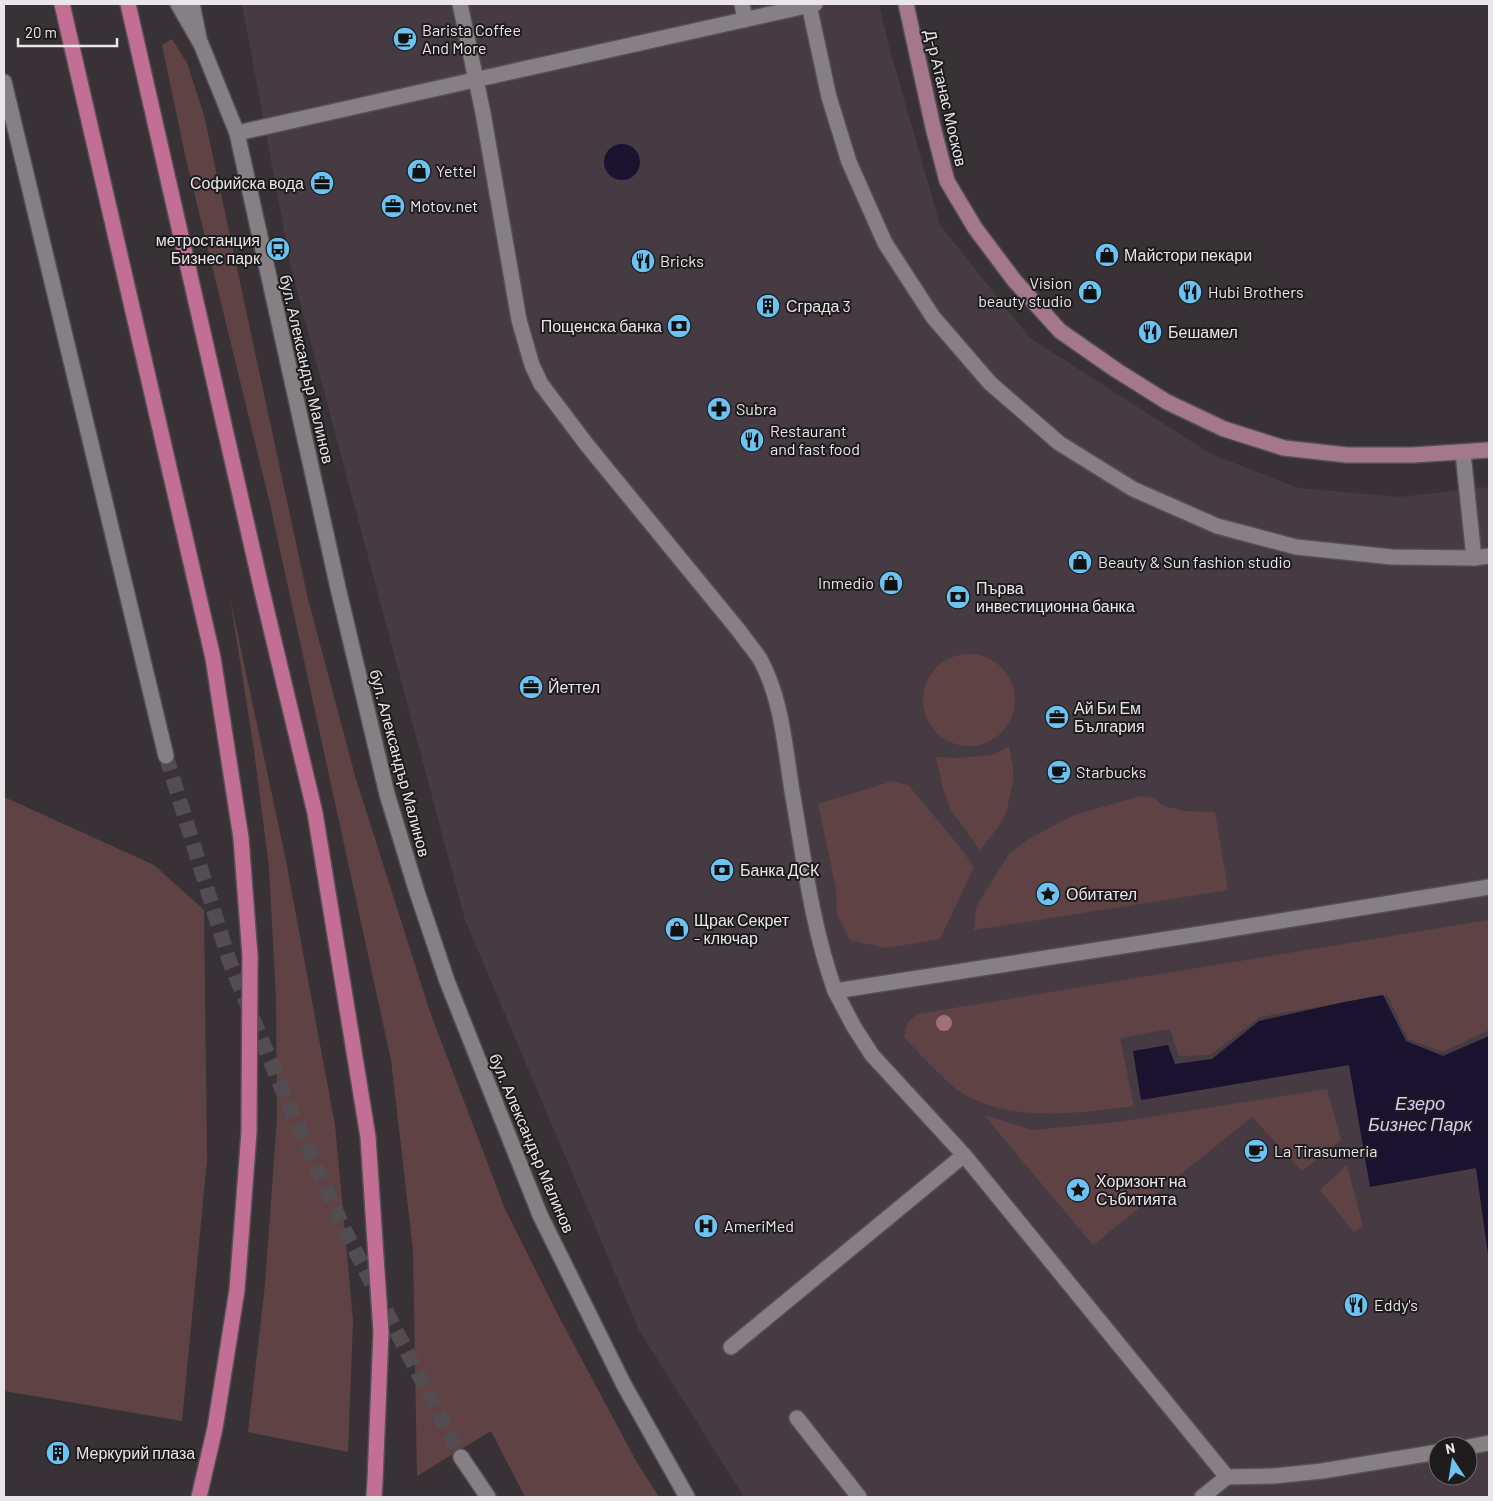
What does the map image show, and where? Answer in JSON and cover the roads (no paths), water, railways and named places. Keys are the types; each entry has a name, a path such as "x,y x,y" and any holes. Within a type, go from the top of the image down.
{"main road":[{"path":"62,4 213,658 242,846 250,956 249,1132 237,1290 215,1428 199,1497"},
{"path":"128,4 315,813 368,1137 381,1332 374,1497"}],"street":[{"name":"бул. Александър Малинов","path":"178,4 201,44 237,133 338,588 387,794 446,981 540,1214 624,1385 687,1497"},
{"path":"192,4 201,44"},
{"path":"460,4 483,113 519,320 532,365 541,384 587,445 740,632 760,660 774,692 810,893 826,964 835,992 872,1055 964,1155 1227,1477"},
{"path":"742,4 745,20"},
{"path":"237,133 812,4 829,97 849,162 885,243 933,317 990,383 1059,443 1133,489 1217,526 1296,547 1392,557 1474,558 1489,556"},
{"name":"Д-р Атанас Москов","path":"906,4 947,181 974,228 1014,280 1060,331 1116,370 1167,402 1224,429 1284,448 1348,455 1413,455 1489,450"},
{"path":"4,82 166,756"},
{"path":"1463,453 1474,558"},
{"path":"835,992 1206,934 1489,887"},
{"path":"731,1347 964,1155"},
{"path":"797,1418 859,1497"},
{"path":"1202,1497 1227,1477 1274,1476 1322,1471 1428,1454"},
{"path":"461,1457 488,1497"}],"water":[{"path":"622,144 629,145 635,149 639,155 639,169 635,175 629,179 622,180 615,179 609,175 605,169 604,162 605,155 609,149 615,145"},
{"name":"Езеро Бизнес Парк","path":"1383,995 1406,1041 1443,1056 1489,1036 1489,1262 1476,1168 1370,1187 1349,1065 1141,1100 1133,1051 1168,1045 1175,1064 1212,1059 1259,1021"}],"tunnel":[{"path":"166,756 229,960 286,1099 345,1231 461,1457"}],"place":[{"name":"Barista Coffee And More","path":"405,39"},
{"name":"Yettel","path":"419,171"},
{"name":"Софийска вода","path":"322,183"},
{"name":"Motov.net","path":"393,206"},
{"name":"метростанция Бизнес парк","path":"278,249"},
{"name":"Майстори пекари","path":"1107,255"},
{"name":"Bricks","path":"643,261"},
{"name":"Vision beauty studio","path":"1090,292"},
{"name":"Hubi Brothers","path":"1190,292"},
{"name":"Сграда 3","path":"768,306"},
{"name":"Пощенска банка","path":"679,326"},
{"name":"Бешамел","path":"1150,332"},
{"name":"Subra","path":"719,409"},
{"name":"Restaurant and fast food","path":"752,440"},
{"name":"Beauty & Sun fashion studio","path":"1080,562"},
{"name":"Inmedio","path":"891,583"},
{"name":"Първа инвестиционна банка","path":"958,597"},
{"name":"Йеттел","path":"531,687"},
{"name":"Ай Би Ем България","path":"1057,717"},
{"name":"Starbucks","path":"1059,772"},
{"name":"Банка ДСК","path":"722,870"},
{"name":"Обитател","path":"1048,894"},
{"name":"Щрак Секрет - ключар","path":"677,929"},
{"name":"La Tirasumeria","path":"1256,1151"},
{"name":"Хоризонт на Събитията","path":"1078,1190"},
{"name":"AmeriMed","path":"706,1226"},
{"name":"Eddy's","path":"1356,1305"},
{"name":"Меркурий плаза","path":"58,1453"}]}
